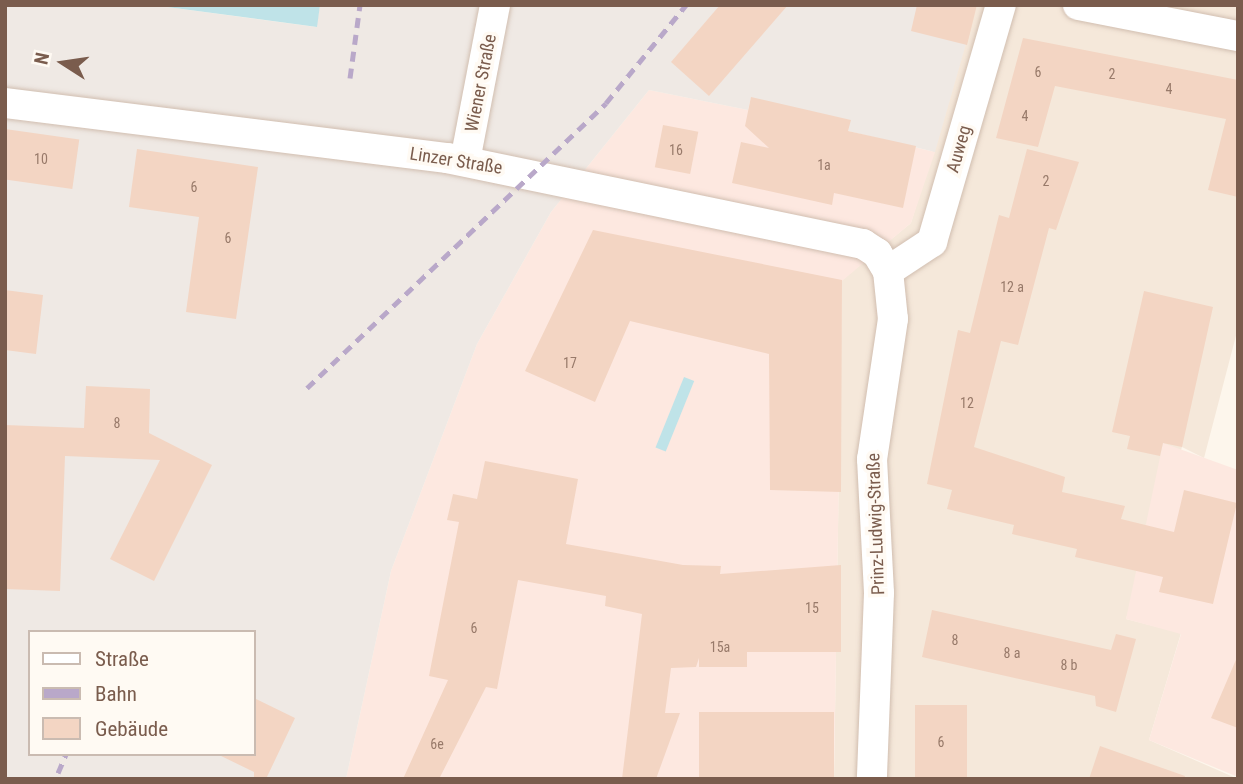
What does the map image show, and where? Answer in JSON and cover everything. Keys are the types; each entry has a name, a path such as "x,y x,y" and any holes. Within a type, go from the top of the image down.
{"street":[{"name":"Wiener Straße","path":"465,161 495,5"},
{"name":"Auweg","path":"888,271 932,242 1002,5"},
{"path":"1079,5 1238,36"},
{"name":"Linzer Straße","path":"5,103 465,161 863,244 888,271"},
{"name":"Prinz-Ludwig-Straße","path":"872,779 880,593 872,459 893,319 888,271"}],"shaded area":[{"path":"5,5 152,5 316,27 320,5 977,5 935,152 848,131 850,120 751,98 748,110 649,90 551,212 477,344 391,571 346,779 5,779"},
{"path":"977,5 1238,5 1238,328 1204,458 1182,447 1126,619 1181,633 1149,740 1238,779 834,779 842,280 911,223"},
{"path":"649,90 748,110 751,97 851,120 849,132 935,152 911,223 842,281 834,779 346,779 391,571 477,344 551,212"},
{"path":"1163,443 1238,470 1238,777 1149,740 1181,634 1126,619"}],"water":[{"path":"152,5 320,5 317,27"},
{"path":"684,377 694,381 666,452 656,447"}],"building":[{"path":"720,5 788,5 709,96 671,62"},
{"path":"917,5 977,5 967,45 911,31"},
{"path":"1023,38 1238,80 1238,197 1208,190 1226,119 1055,86 1038,147 996,138"},
{"path":"751,97 851,120 848,131 916,146 903,208 834,193 832,205 732,183 741,142 769,148 745,126"},
{"path":"663,125 698,132 690,174 655,167"},
{"path":"5,129 79,139 72,189 5,179"},
{"path":"137,149 258,167 236,319 186,312 199,217 129,207"},
{"path":"1027,149 1079,162 1056,230 1049,228 1018,345 1001,341 974,447 1065,477 1062,492 1125,506 1121,519 1174,532 1184,490 1237,503 1213,604 1159,592 1163,577 1075,557 1077,549 1012,534 1014,525 947,509 952,490 927,484 958,330 970,333 999,215 1009,218"},
{"path":"593,230 842,280 841,492 770,490 769,354 630,321 595,402 525,371"},
{"path":"5,290 43,295 36,354 5,350"},
{"path":"1144,291 1213,307 1182,447 1163,443 1160,456 1127,449 1130,436 1112,432"},
{"path":"86,386 150,389 149,433 212,465 154,581 110,559 160,460 65,456 60,591 5,589 5,425 84,428"},
{"path":"485,461 578,479 566,544 683,565 721,566 720,574 841,565 841,652 747,652 747,667 699,667 699,658 696,667 671,668 665,713 680,713 656,779 622,779 642,614 605,606 606,596 518,580 497,689 486,687 439,779 403,779 448,680 429,676 459,522 447,520 453,494 477,499"},
{"path":"932,610 1111,650 1116,634 1136,639 1116,712 1096,706 1095,696 922,657"},
{"path":"1238,655 1238,728 1211,718"},
{"path":"256,699 295,718 266,779 254,779 254,772 221,756 256,756"},
{"path":"915,705 967,705 967,779 915,779"},
{"path":"699,712 834,712 834,779 699,779"},
{"path":"1100,746 1185,776 1184,779 1089,779"}],"railway":[{"path":"350,78 360,5"},
{"path":"307,388 606,103 686,5"},
{"path":"58,773 65,756"}]}
